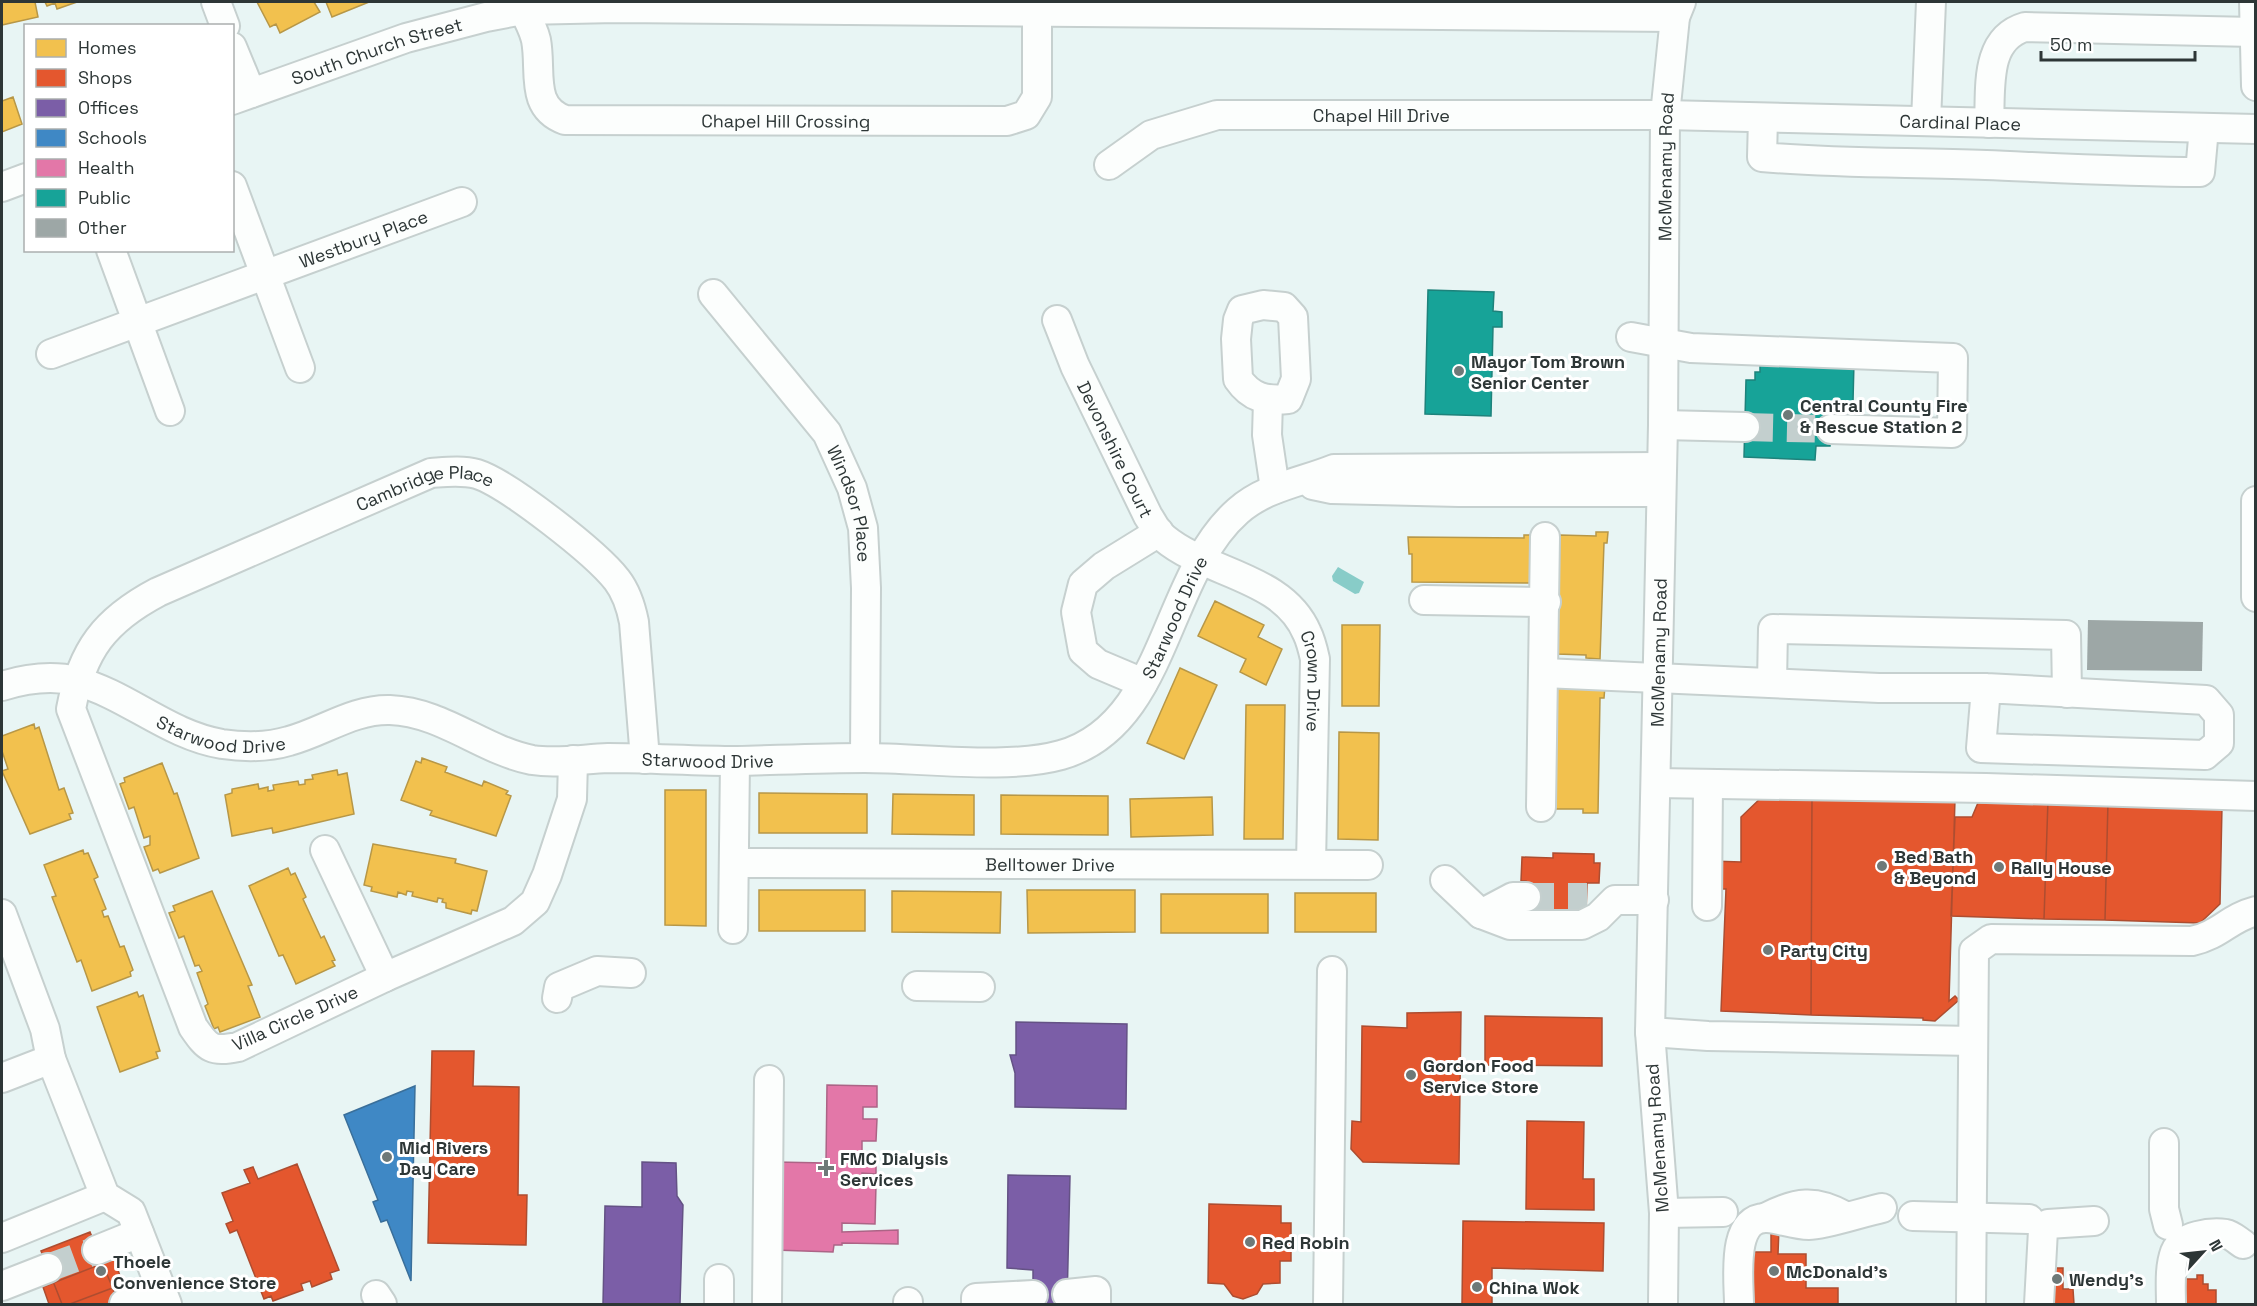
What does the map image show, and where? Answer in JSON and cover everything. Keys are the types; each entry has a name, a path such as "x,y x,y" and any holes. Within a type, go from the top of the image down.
{"street":[{"path":"216,2 224,24"},
{"path":"1926,121 1931,2"},
{"path":"2254,2 2255,84"},
{"name":"South Church Street","path":"242,97 406,38 521,6 1037,13 1678,9"},
{"name":"Chapel Hill Crossing","path":"521,6 535,39 540,98 550,115 565,120 1007,121 1026,115 1037,97 1037,13"},
{"name":"McMenamy Road","path":"1663,1305 1664,1213 1657,1152 1650,1032 1663,425 1665,115 1678,9"},
{"path":"1989,123 1994,57 2002,41 2015,30 2025,27 2254,32"},
{"path":"234,57 242,97"},
{"name":"Chapel Hill Drive","path":"1109,165 1151,135 1218,114 1665,115"},
{"name":"Cardinal Place","path":"1665,115 2256,129"},
{"path":"1763,118 1762,157 1818,162 2049,169 2200,172 2204,128"},
{"path":"2049,169 2051,125"},
{"path":"2,187 24,179"},
{"path":"234,191 300,368"},
{"name":"Westbury Place","path":"51,354 462,202"},
{"path":"112,252 170,411"},
{"name":"Windsor Place","path":"713,294 827,433 852,488 862,528 865,578 865,758"},
{"name":"Devonshire Court","path":"1057,320 1086,388 1148,516 1163,538 1199,559"},
{"path":"1631,337 1691,348 1953,358 1952,432 1831,429"},
{"path":"1268,401 1267,435 1275,489"},
{"path":"1663,425 1745,427"},
{"name":"Starwood Drive","path":"2,686 27,679 76,681 194,738 224,744 260,746 288,742 353,716 388,710 425,716 531,759 735,761 865,758 1032,762 1066,754 1092,742 1117,722 1143,682 1199,559 1210,541 1240,508 1275,489 1302,482 1334,469 1662,479"},
{"name":"Cambridge Place","path":"76,681 95,644 112,620 149,596 431,473 452,471 476,474 501,484 596,558 622,588 630,602 634,622 645,759"},
{"path":"2256,501 2256,597"},
{"path":"1143,682 1098,664 1083,651 1076,612 1083,584 1104,566 1159,532"},
{"path":"1541,807 1546,602 1545,537"},
{"name":"Crown Drive","path":"1199,559 1267,590 1289,607 1307,631 1315,659 1311,864"},
{"path":"1424,600 1546,602"},
{"path":"1772,683 1773,629 2066,634 2067,693"},
{"path":"1544,673 1879,688 1986,688 2206,700 2219,715 2219,744 2205,755 1981,748 1986,688"},
{"name":"Villa Circle Drive","path":"76,681 71,709 193,1027 204,1044 219,1051 238,1047 385,977 513,921 535,902 547,875 572,799 573,760"},
{"path":"734,929 735,761"},
{"path":"1656,783 1986,788 2256,796"},
{"path":"1707,906 1708,784"},
{"path":"325,850 385,977"},
{"name":"Belltower Drive","path":"734,863 1368,865"},
{"path":"1445,880 1480,914 1510,925 1582,925 1598,917 1615,900"},
{"path":"1480,914 1513,897 1526,897"},
{"path":"1587,897 1654,900"},
{"path":"1971,1305 1974,951 1990,939 2192,941 2212,936 2238,916 2256,911"},
{"path":"2,914 45,1029 51,1059 105,1196 131,1212 164,1297 123,1305"},
{"path":"558,998 559,987 597,971 631,974"},
{"path":"1328,1305 1332,971"},
{"path":"917,986 980,987"},
{"path":"1650,1032 1708,1036 1973,1041"},
{"path":"2,1078 51,1059"},
{"path":"767,1302 769,1080"},
{"path":"2164,1143 2164,1209 2168,1225"},
{"path":"2,1238 105,1196"},
{"path":"1739,1305 1740,1240 1749,1224 1788,1206 1806,1204 1827,1206 1845,1216 1882,1208"},
{"path":"1664,1213 1723,1212"},
{"path":"1913,1216 2029,1219"},
{"path":"2039,1305 2043,1230 2048,1224 2057,1222 2094,1221"},
{"path":"97,1250 139,1233"},
{"path":"2171,1305 2176,1250 2187,1240 2202,1235 2228,1234 2243,1244"},
{"path":"2,1286 48,1268"},
{"path":"1068,1294 1096,1298"},
{"path":"976,1301 1033,1295"}],"water":[{"path":"1338,567 1364,582 1359,593 1355,594 1333,581 1332,576"}],"building: Homes":[{"path":"2,2 35,2 38,17 2,25"},
{"path":"45,2 77,2 57,9 55,3 47,6"},
{"path":"257,2 314,2 320,12 280,33 276,24 270,27"},
{"path":"326,2 369,2 332,17"},
{"path":"13,97 22,124 2,132 2,101"},
{"path":"1596,532 1608,532 1607,543 1604,543 1600,659 1586,658 1586,655 1557,654 1560,535 1596,536"},
{"path":"1524,535 1535,535 1531,583 1412,582 1412,554 1409,554 1408,537 1524,538"},
{"path":"1215,601 1264,625 1258,637 1282,649 1266,685 1240,672 1246,659 1198,636"},
{"path":"1342,625 1380,625 1379,706 1342,706"},
{"path":"1180,668 1217,685 1184,759 1147,743"},
{"path":"1605,686 1604,698 1600,698 1598,813 1583,813 1583,809 1553,809 1556,688 1593,689"},
{"path":"1246,705 1285,705 1283,839 1244,839"},
{"path":"34,724 35,729 39,727 59,790 64,788 73,813 69,814 71,819 30,834 2,771 8,769 2,751 2,736"},
{"path":"1339,732 1379,733 1378,840 1338,839"},
{"path":"422,758 447,767 445,772 482,786 484,781 508,791 506,794 511,796 496,836 430,815 432,811 401,800 416,761 421,763"},
{"path":"162,763 174,794 177,793 199,858 160,873 158,869 153,871 144,847 150,845 150,836 144,838 134,807 129,809 120,784 125,782 124,778"},
{"path":"337,770 338,775 347,773 354,814 273,833 272,828 232,836 225,795 232,793 232,789 258,784 259,789 268,787 268,791 274,790 273,785 298,781 299,785 305,784 305,780 313,779 312,775"},
{"path":"665,790 706,790 706,926 665,925"},
{"path":"759,793 867,794 867,833 759,833"},
{"path":"893,794 974,795 974,835 892,834"},
{"path":"1001,795 1108,796 1108,835 1001,834"},
{"path":"1212,797 1213,835 1131,837 1130,799"},
{"path":"373,844 456,859 455,863 487,871 477,911 472,910 471,914 446,908 446,903 442,902 443,899 438,898 437,902 412,896 413,892 407,891 406,895 398,892 397,897 371,891 372,887 364,885"},
{"path":"83,850 84,854 88,853 98,877 94,879 106,909 102,911 104,917 108,916 120,947 124,946 133,970 130,972 131,976 92,991 81,960 77,962 52,897 56,896 44,865"},
{"path":"288,868 291,875 295,873 306,897 303,899 321,938 324,936 335,960 332,961 335,966 296,984 283,955 279,956 249,886"},
{"path":"759,890 865,890 865,931 759,931"},
{"path":"1027,890 1135,890 1135,932 1028,933"},
{"path":"212,891 252,985 248,986 260,1017 220,1032 218,1027 214,1029 205,1006 208,1004 197,973 202,971 199,965 195,966 184,936 179,938 169,913 175,911 173,906"},
{"path":"892,891 1001,892 1000,933 892,932"},
{"path":"1295,893 1376,893 1376,932 1295,932"},
{"path":"1161,894 1268,894 1268,933 1161,933"},
{"path":"137,992 139,997 143,995 160,1051 156,1052 158,1058 120,1072 97,1007"}],"building: Shops":[{"name":"Party City","path":"1765,794 1812,796 1811,1015 1721,1011 1726,889 1712,889 1712,861 1741,862 1741,817"},
{"name":"Bed Bath & Beyond","path":"1812,796 1955,799 1949,1001 1955,996 1959,1000 1935,1021 1923,1020 1923,1018 1811,1015"},
{"name":"Rally House","path":"1980,798 2048,800 2044,919 1951,916 1955,817 1972,817"},
{"path":"2048,800 2108,802 2105,920 2044,919"},
{"path":"2108,802 2222,806 2220,904 2200,923 2105,920"},
{"path":"1553,853 1594,854 1594,863 1600,863 1599,883 1587,883 1586,914 1526,912 1526,881 1521,881 1522,857 1553,858"},
{"name":"Gordon Food Service Store","path":"1461,1012 1459,1164 1363,1162 1351,1149 1352,1121 1361,1122 1362,1026 1407,1028 1407,1013"},
{"path":"1485,1016 1602,1018 1602,1066 1485,1065"},
{"path":"432,1051 474,1051 473,1086 519,1087 518,1195 527,1195 526,1245 428,1243"},
{"path":"1527,1121 1584,1122 1583,1179 1594,1179 1594,1210 1526,1209"},
{"path":"297,1164 339,1270 330,1273 332,1279 312,1287 310,1281 301,1284 303,1290 273,1301 271,1296 264,1299 237,1230 230,1233 226,1224 233,1221 222,1193 250,1183 244,1170 253,1167 258,1179"},
{"name":"Red Robin","path":"1209,1204 1281,1206 1281,1223 1291,1223 1291,1261 1280,1261 1280,1283 1263,1284 1257,1294 1243,1299 1233,1296 1224,1284 1208,1283"},
{"path":"1463,1221 1604,1223 1603,1271 1492,1268 1492,1304 1462,1304"},
{"name":"McDonald's","path":"1771,1228 1779,1228 1778,1254 1806,1254 1806,1288 1838,1288 1838,1304 1743,1304 1743,1252 1771,1252"},
{"path":"90,1232 119,1304 62,1304 41,1251"},
{"name":"Thoele Convenience Store","path":"114,1259 123,1284 70,1304 49,1304 43,1287"},
{"name":"Wendy's","path":"2051,1268 2063,1268 2063,1289 2073,1289 2074,1304 2042,1304"},
{"path":"2197,1275 2203,1275 2203,1284 2208,1284 2208,1290 2216,1290 2216,1304 2180,1304 2182,1279 2197,1279"}],"building: Offices":[{"path":"1016,1022 1127,1024 1126,1109 1015,1107 1015,1073 1010,1055 1016,1055"},
{"path":"642,1162 676,1163 677,1196 683,1205 680,1304 603,1304 605,1206 642,1207"},
{"path":"1008,1175 1070,1176 1067,1304 1033,1304 1033,1270 1007,1268"}],"building: Schools":[{"name":"Mid Rivers Day Care","path":"415,1086 411,1281 387,1220 381,1222 373,1202 378,1200 344,1115"}],"building: Health":[{"name":"FMC Dialysis Services","path":"827,1085 877,1086 877,1107 863,1107 863,1119 877,1119 876,1141 862,1141 862,1152 876,1153 876,1174 862,1173 861,1185 876,1185 875,1224 842,1223 842,1232 898,1230 898,1244 842,1243 842,1245 834,1245 833,1252 775,1250 776,1162 826,1163"}],"building: Public":[{"name":"Mayor Tom Brown Senior Center","path":"1428,290 1494,292 1493,311 1502,312 1502,327 1493,327 1491,416 1425,414"},
{"name":"Central County Fire & Rescue Station 2","path":"1760,359 1854,362 1853,402 1832,402 1830,446 1816,446 1815,460 1744,457 1746,380 1755,380 1755,372 1760,372"}],"building: Other":[{"path":"2088,620 2203,622 2202,671 2087,670"}],"tunnel":[{"path":"1745,427 1831,429"},
{"path":"1526,897 1587,897"},
{"path":"48,1268 97,1250"}],"place":[{"name":"Mayor Tom Brown Senior Center","path":"1459,371"},
{"name":"Central County Fire & Rescue Station 2","path":"1788,415"},
{"name":"Bed Bath & Beyond","path":"1882,866"},
{"name":"Rally House","path":"1999,867"},
{"name":"Party City","path":"1768,950"},
{"name":"Gordon Food Service Store","path":"1411,1075"},
{"name":"Mid Rivers Day Care","path":"387,1157"},
{"name":"FMC Dialysis Services","path":"826,1168"},
{"name":"Red Robin","path":"1250,1242"},
{"name":"Thoele Convenience Store","path":"101,1271"},
{"name":"McDonald's","path":"1774,1271"},
{"name":"Wendy's","path":"2057,1279"},
{"name":"China Wok","path":"1477,1287"}]}
